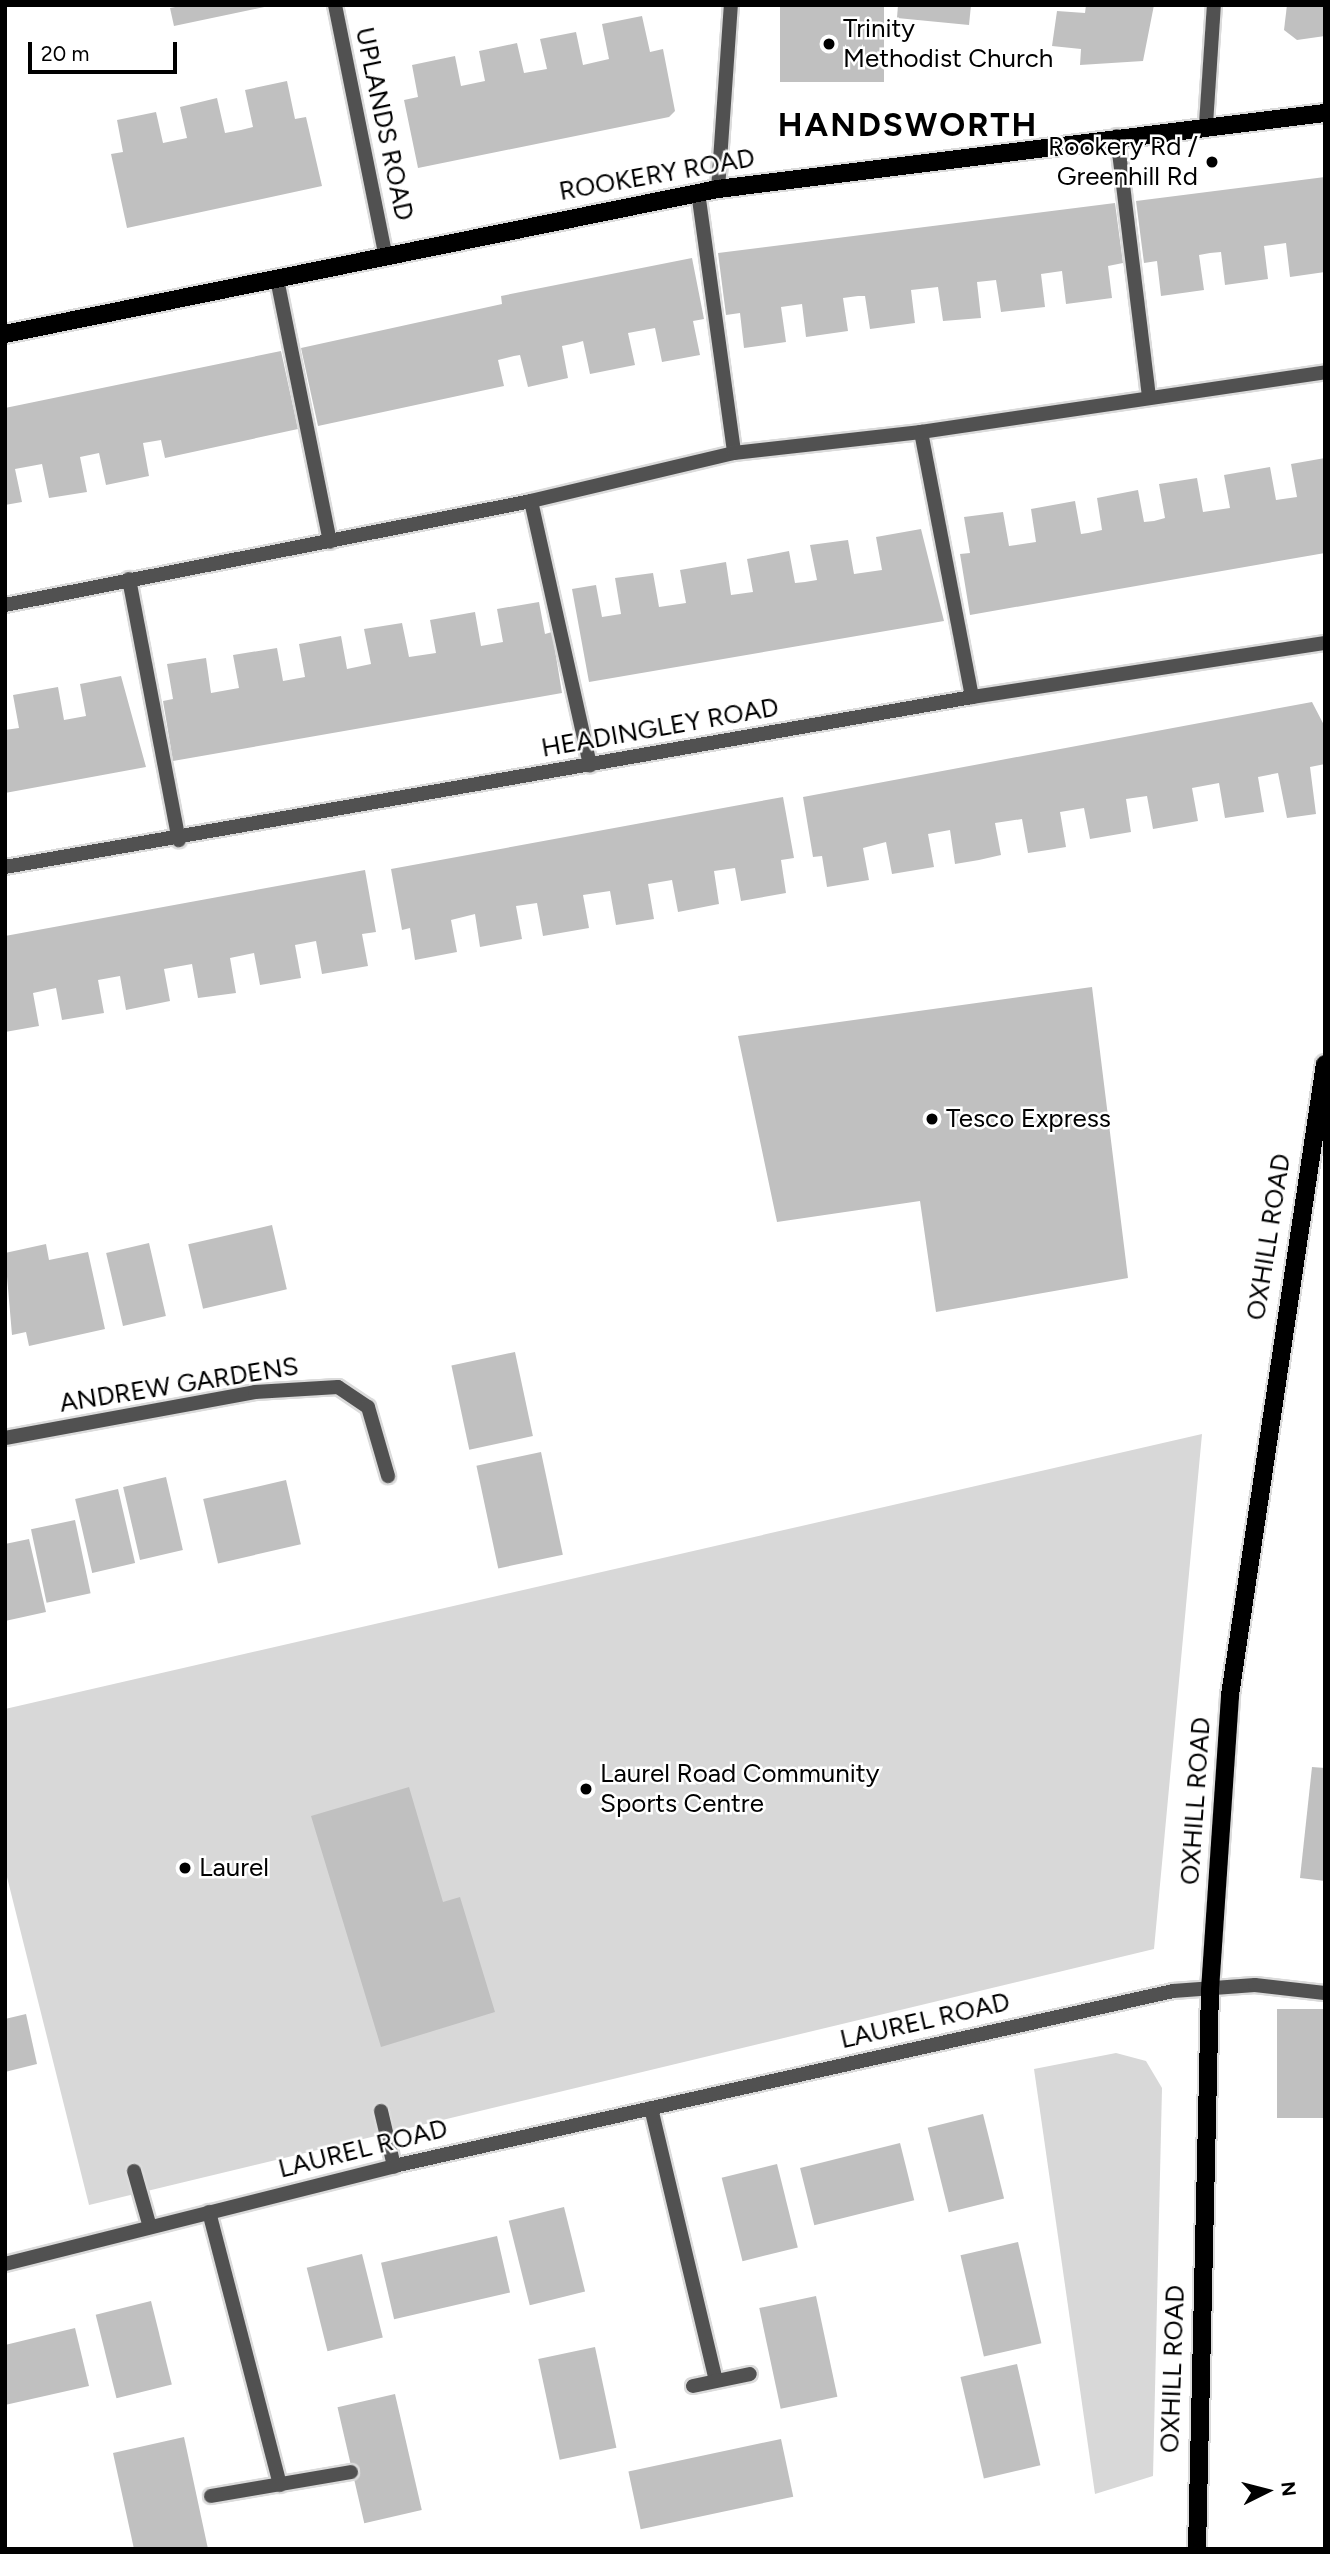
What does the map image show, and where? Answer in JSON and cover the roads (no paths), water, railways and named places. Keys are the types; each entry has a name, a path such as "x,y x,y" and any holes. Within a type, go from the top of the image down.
{"main road":[{"name":"ROOKERY ROAD","path":"5,334 277,279 385,253 698,192 1206,124 1325,113"},
{"name":"OXHILL ROAD","path":"1198,2549 1210,1990 1230,1695 1325,1064"}],"street":[{"name":"UPLANDS ROAD","path":"335,5 385,253"},
{"path":"718,189 731,5"},
{"path":"1206,124 1214,5"},
{"path":"1117,136 1150,395"},
{"path":"698,192 734,453"},
{"path":"277,279 330,542"},
{"path":"5,605 531,501 734,453 921,432 1150,395 1325,372"},
{"path":"921,432 972,697"},
{"path":"531,501 590,766"},
{"path":"129,579 179,840"},
{"name":"HEADINGLEY ROAD","path":"5,867 179,840 972,697 1325,643"},
{"name":"ANDREW GARDENS","path":"5,1438 255,1392 338,1387 368,1407 388,1476"},
{"name":"LAUREL ROAD","path":"5,2264 394,2166 1173,1991 1255,1985 1325,1993"},
{"path":"651,2108 716,2380"},
{"path":"382,2111 394,2166"},
{"path":"134,2171 150,2227"},
{"path":"209,2212 280,2485"},
{"path":"693,2386 750,2374"},
{"path":"211,2496 351,2472"}],"place":[{"name":"Trinity Methodist Church","path":"829,44"},
{"name":"Rookery Rd / Greenhill Rd","path":"1212,162"},
{"name":"Tesco Express","path":"932,1119"},
{"name":"Laurel Road Community Sports Centre","path":"586,1789"},
{"name":"Laurel","path":"185,1868"}],"district":[{"name":"HANDSWORTH","path":"908,125"}]}
